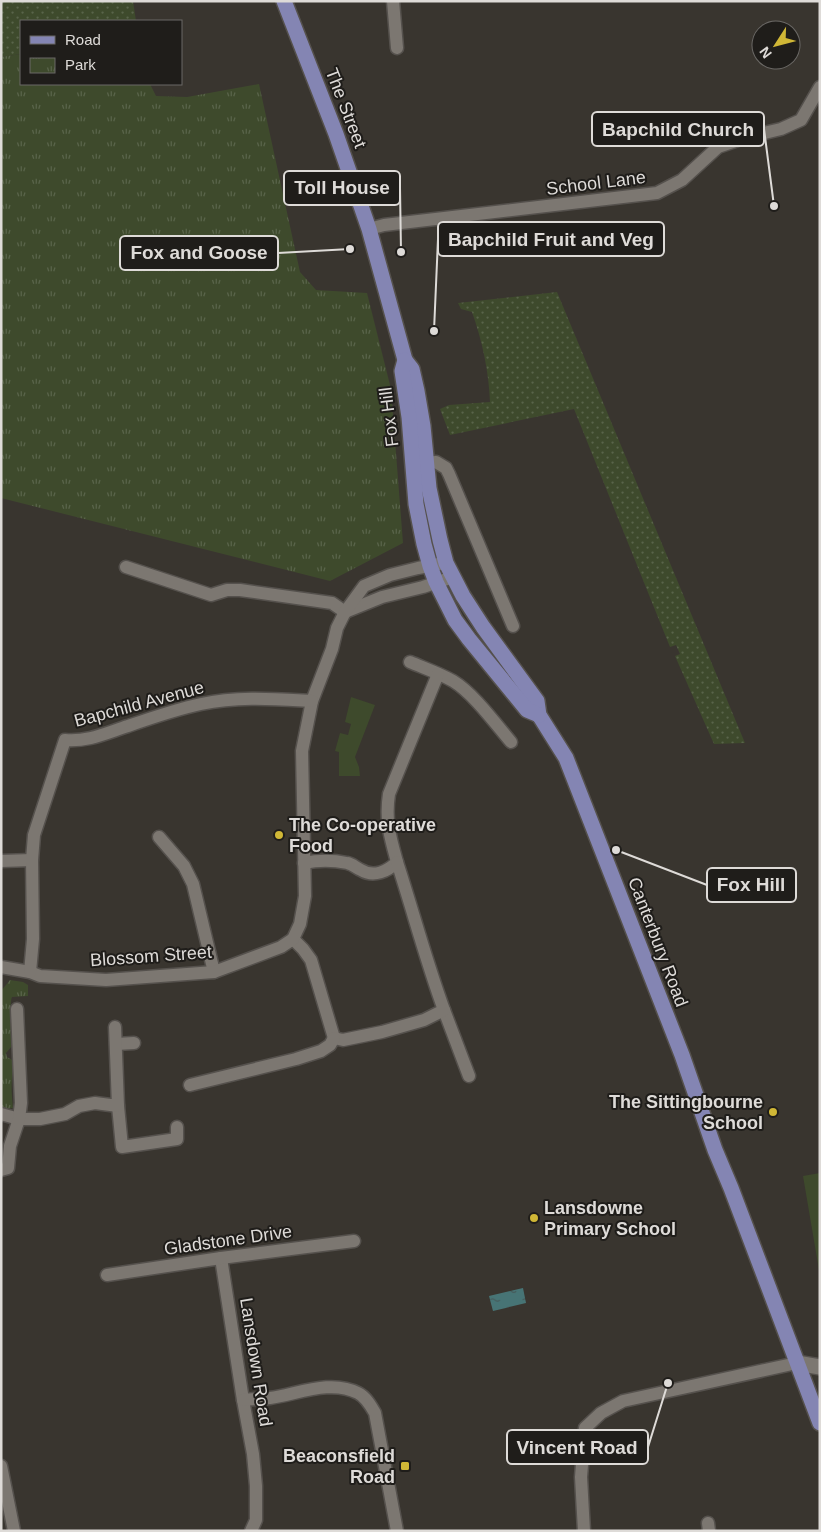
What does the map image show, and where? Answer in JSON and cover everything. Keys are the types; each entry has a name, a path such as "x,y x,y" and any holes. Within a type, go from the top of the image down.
{"main road":[{"name":"The Street","path":"284,1 336,134 369,229"},
{"name":"Fox Hill","path":"369,229 405,360 402,371 408,411 420,467 449,570 483,627 537,701 539,715 566,758"},
{"name":"Fox Hill","path":"420,467 416,504 424,544 436,582 455,620 468,639 527,710 539,715"},
{"name":"Canterbury Road","path":"566,758 682,1055 715,1150 798,1363"},
{"path":"798,1363 820,1423"}],"street":[{"path":"393,1 397,48"},
{"name":"School Lane","path":"369,229 384,225 657,193 682,180 718,147 747,137 781,129 801,120 820,87"},
{"path":"420,467 436,462 446,468 513,626"},
{"path":"190,1085 315,1053 330,1045 334,1038 311,960 293,939 300,924 305,896 302,752 312,701 332,649 337,628 345,612 364,586 390,575 418,568 430,566 449,570"},
{"path":"126,567 211,595 227,590 240,590 332,603 345,612"},
{"path":"345,612 382,597 436,582 449,570"},
{"path":"410,662 454,681 487,713 511,742"},
{"path":"438,674 390,794 387,808 388,828 419,931 428,968 470,1076"},
{"name":"Bapchild Avenue","path":"32,860 34,835 65,740 91,739 138,722 201,704 265,698 312,701"},
{"path":"159,837 184,866 193,884 214,972"},
{"path":"1,860 32,860 33,939 30,972"},
{"path":"304,863 322,860 350,863 362,871 375,874 388,870 397,862"},
{"name":"Blossom Street","path":"1,967 30,972 40,976 106,980 214,972 281,947 293,939"},
{"path":"1,1170 8,1168 10,1146 19,1119 21,1103 17,1009"},
{"path":"334,1038 343,1040 382,1032 424,1020 444,1010"},
{"path":"115,1027 118,1106 122,1148 177,1139 177,1127"},
{"path":"116,1044 134,1043"},
{"path":"1,1114 19,1119 40,1119 65,1114 79,1106 95,1102 118,1106"},
{"name":"Gladstone Drive","path":"106,1275 354,1241"},
{"name":"Lansdown Road","path":"221,1258 253,1454 256,1486 256,1520 251,1531"},
{"path":"584,1531 581,1477 585,1428 600,1413 623,1401 798,1363 820,1367"},
{"path":"243,1400 271,1398 304,1390 337,1387 359,1393 369,1403 375,1413 398,1531"},
{"path":"1,1466 14,1531"}],"green space":[{"path":"1,1 133,1 136,20 20,20 20,54 1,57"},
{"path":"20,54 20,85 150,85 156,96 187,97 259,84 300,272 316,290 367,293 391,389 403,543 330,581 1,498 1,57"},
{"path":"557,292 745,743 714,744 675,656 680,654 676,645 670,647 574,409 450,435 440,409 449,405 490,402 487,368 476,323 472,312 461,309 458,303"},
{"path":"351,697 375,705 355,757 360,776 339,776 339,752 335,751 340,733 348,735 351,724 345,722"},
{"path":"10,980 23,982 28,985 28,996 12,997 11,1000 12,1046 6,1053 14,1066 12,1076 13,1108 5,1109 1,1107 1,991"},
{"path":"820,1173 820,1276 803,1176"}],"water":[{"path":"523,1288 526,1303 493,1311 489,1296"}],"place":[{"name":"Bapchild Church","path":"774,206"},
{"name":"Fox and Goose","path":"350,249"},
{"name":"Toll House","path":"401,252"},
{"name":"Bapchild Fruit and Veg","path":"434,331"},
{"name":"The Co-operative Food","path":"279,835"},
{"name":"Fox Hill","path":"616,850"},
{"name":"The Sittingbourne School","path":"773,1112"},
{"name":"Lansdowne Primary School","path":"534,1218"},
{"name":"Vincent Road","path":"668,1383"},
{"name":"Beaconsfield Road","path":"405,1466"}]}
